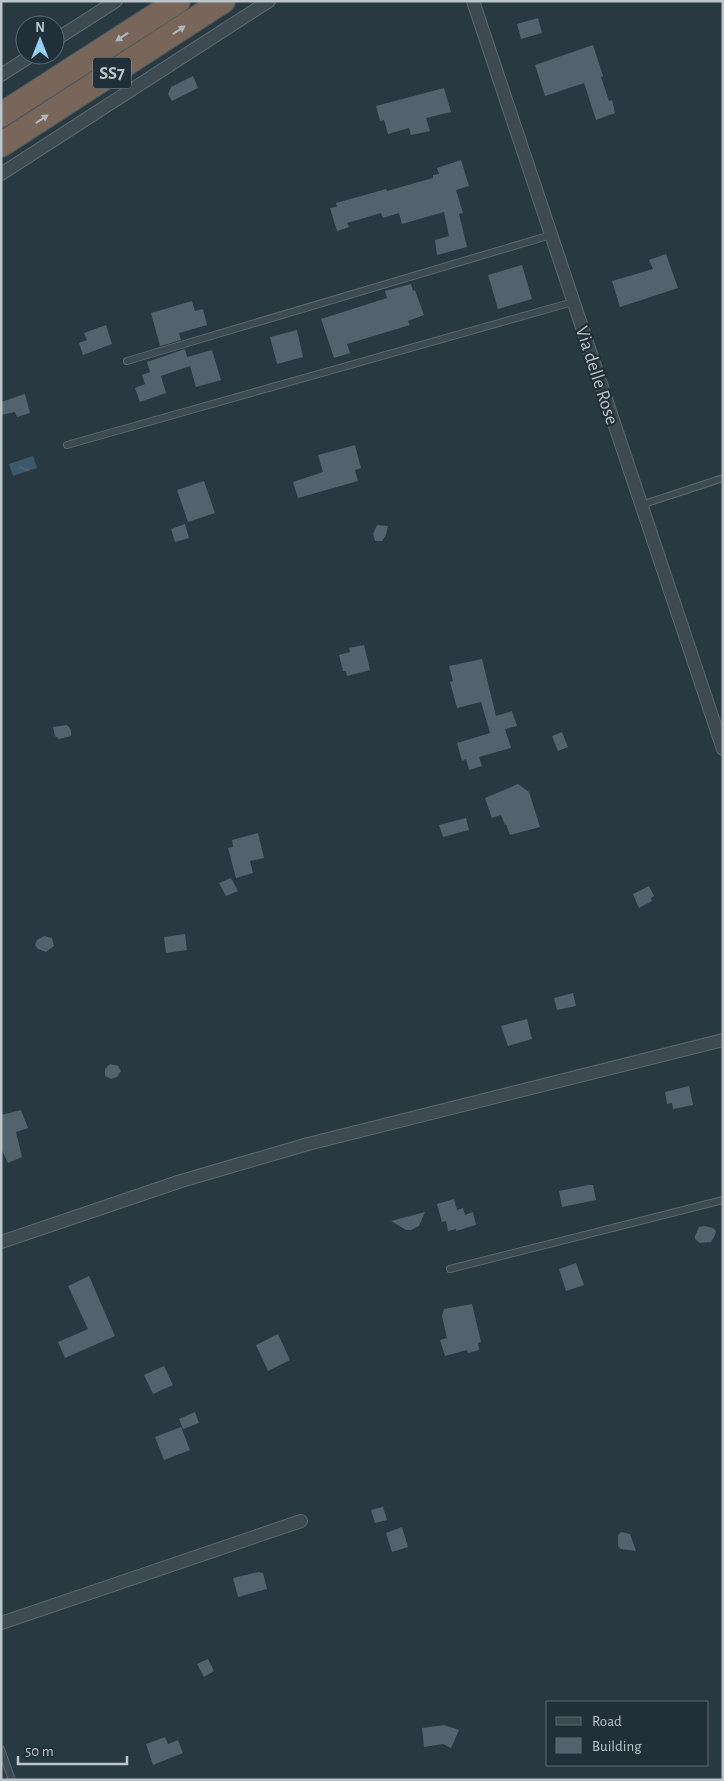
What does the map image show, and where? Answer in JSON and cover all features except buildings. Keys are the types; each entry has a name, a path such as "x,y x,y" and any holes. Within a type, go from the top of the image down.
{"highway":[{"name":"SS7","path":"1,115 178,1"},
{"name":"SS7","path":"1,145 223,1"}],"street":[{"path":"65,34 116,1"},
{"path":"1,174 269,1"},
{"name":"Via delle Rose","path":"473,1 723,749"},
{"path":"1,75 16,65"},
{"path":"1,1242 181,1181 308,1144 723,1040"},
{"path":"1,1623 301,1520"}],"lane":[{"path":"127,361 551,235"},
{"path":"67,445 573,302"},
{"path":"641,504 723,478"},
{"path":"450,1269 723,1200"},
{"path":"1,1749 12,1780"}],"water":[{"path":"33,456 37,468 13,476 9,464"}]}
